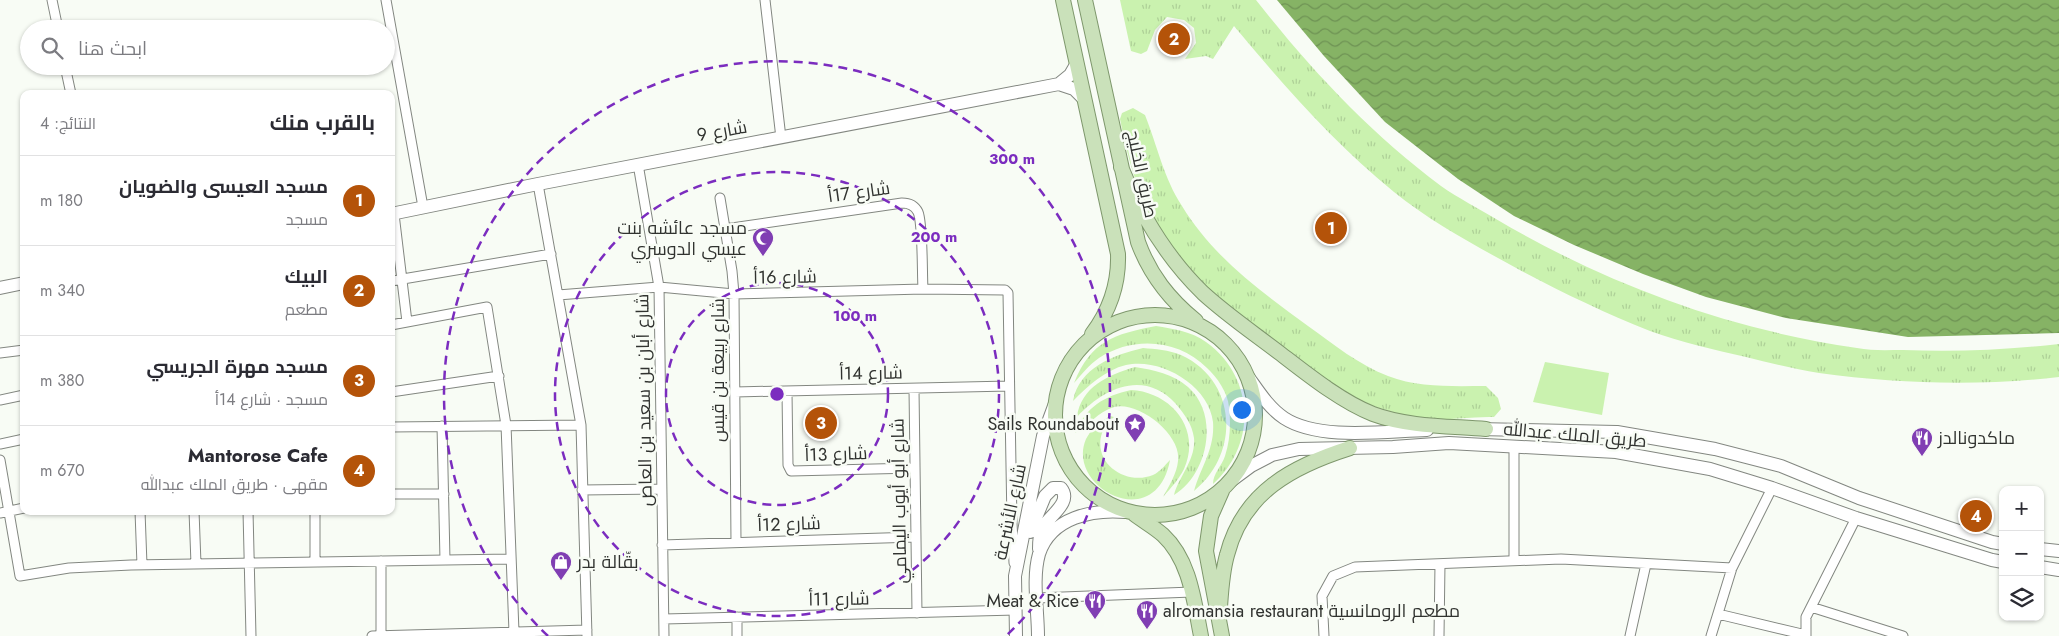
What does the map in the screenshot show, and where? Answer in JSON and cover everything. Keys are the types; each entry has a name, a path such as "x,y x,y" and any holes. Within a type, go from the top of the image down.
{"main road":[{"path":"1063,0 1115,239 1118,267 1113,296 1108,310 1066,371 1057,398 1054,416 1056,431 1060,445 1072,470 1089,490 1161,533 1169,542 1184,566 1192,592 1201,636"},
{"name":"طريق الخليج","path":"1085,0 1138,242 1144,258 1153,275 1175,302 1228,346 1248,378 1255,408 1254,436 1244,461 1225,486"},
{"path":"1121,167 1129,187 1152,228 1180,267 1220,308 1316,380 1373,414 1409,423 1486,429"},
{"path":"1082,347 1106,328 1134,318 1147,316 1172,317 1209,331"},
{"path":"1219,620 1223,573 1227,554 1238,525 1248,509 1260,495 1287,474 1311,461 1350,448"},
{"path":"1130,513 1161,515 1189,510 1212,498 1225,486"},
{"path":"1222,636 1206,551 1211,516 1225,486"}],"street":[{"path":"52,0 56,20"},
{"path":"386,0 390,20"},
{"path":"765,0 781,138"},
{"path":"395,50 423,207"},
{"path":"1059,84 1070,76 1077,63"},
{"path":"67,75 69,90"},
{"path":"1059,84 1074,89 1085,100"},
{"name":"شارع 9","path":"395,213 638,164 1059,84"},
{"name":"شارع أبان بن سعيد بن العاص","path":"638,164 659,287 664,636"},
{"path":"372,636 514,632 587,633 580,425 538,184"},
{"name":"شارع ربيعة بن قيس","path":"720,198 734,294 736,542"},
{"name":"شارع 17أ","path":"725,229 902,202 910,204 916,208 920,219 923,288"},
{"path":"395,236 407,322"},
{"path":"395,280 551,254"},
{"path":"0,288 20,284"},
{"name":"شارع 16أ","path":"558,295 659,287 734,294 923,288 1001,288 1006,290 1008,296 1009,386"},
{"path":"395,324 487,308 506,425 514,632"},
{"path":"0,353 20,350"},
{"path":"395,391 499,376"},
{"name":"طريق الملك عبدالله","path":"1248,378 1272,407 1283,417 1300,426 1319,431 1486,429 1617,432 1715,449 1781,466 1859,498 1999,543"},
{"path":"1009,386 1015,576"},
{"name":"شارع 14أ","path":"735,392 1009,386"},
{"name":"شارع أبو أيوب اليمامي","path":"914,388 917,613"},
{"name":"شارع 13أ","path":"787,392 789,469 793,471 915,468"},
{"path":"0,400 20,396"},
{"name":"شارع الأشرعة","path":"1016,636 1015,576 1044,436 1057,398"},
{"path":"395,427 580,425"},
{"path":"442,426 445,560"},
{"path":"0,444 20,440"},
{"name":"طريق الملك عبدالله","path":"1225,486 1251,466 1283,451 1298,449 1449,443 1616,452 1710,469 1772,488 1856,518 1999,561"},
{"path":"1514,447 1514,560"},
{"path":"0,460 5,512 20,576 68,568 142,565 511,559"},
{"path":"1022,543 1032,530 1046,492 1053,488 1061,488 1065,495 1065,500 1049,518 1042,530 1036,574 1038,636"},
{"path":"1711,636 1732,568 1772,488"},
{"path":"582,490 661,489"},
{"path":"395,494 444,494"},
{"path":"5,512 20,509"},
{"path":"1039,554 1052,534 1076,516 1097,511 1130,513"},
{"path":"140,515 142,565"},
{"path":"194,515 196,564"},
{"path":"248,515 251,636"},
{"path":"314,515 314,562"},
{"path":"1718,614 1806,636 1806,617 1856,518"},
{"name":"شارع 12أ","path":"662,545 916,537"},
{"path":"2044,549 2059,551"},
{"path":"1324,636 1322,596 1333,576 1355,567 1560,559 1732,568"},
{"path":"381,561 381,636"},
{"path":"1439,636 1440,564"},
{"path":"1630,636 1646,564"},
{"path":"2044,568 2059,570"},
{"path":"1037,598 1192,592"},
{"path":"1811,607 1898,635"},
{"name":"شارع 11أ","path":"664,619 1016,610"},
{"path":"737,617 737,636"}],"green space":[{"path":"1120,0 1256,0 1298,51 1342,99 1415,166 1461,199 1538,242 1625,284 1670,301 1762,329 1863,349 1962,351 2059,344 2059,377 1969,383 1849,377 1773,364 1698,346 1650,331 1550,286 1454,233 1408,203 1330,134 1234,26 1213,59 1206,56 1185,59 1196,43 1194,28 1184,20 1167,17 1155,30 1147,51 1141,54 1131,51"},
{"path":"1133,108 1145,115 1170,185 1194,224 1223,257 1255,286 1337,347 1377,371 1412,383 1486,386 1498,398 1501,409 1494,417 1427,419 1397,413 1361,401 1321,378 1228,307 1181,262 1167,244 1149,213 1134,174 1120,119 1122,113"},
{"path":"1156,326 1188,333 1206,342 1222,357 1234,373 1241,392 1244,412 1243,431 1237,450 1227,468 1213,484 1214,476 1224,460 1228,444 1230,426 1229,407 1227,396 1218,381 1195,358 1169,346 1140,344 1126,346 1099,358 1074,383 1088,358 1106,342 1128,332"},
{"path":"1143,348 1176,353 1200,367 1214,382 1222,400 1226,419 1225,439 1219,458 1209,476 1194,491 1210,449 1213,422 1210,409 1202,396 1181,377 1153,365 1126,365 1104,375 1073,401 1082,380 1099,365 1109,359"},
{"path":"1545,362 1609,373 1602,415 1533,402"},
{"path":"1135,367 1163,373 1188,387 1198,399 1204,413 1207,428 1206,444 1202,459 1186,485 1174,495 1190,461 1194,438 1192,428 1185,416 1164,393 1151,387 1125,386 1099,398 1077,417 1084,398 1090,390 1106,378"},
{"path":"1131,390 1146,392 1170,405 1186,427 1189,440 1189,454 1184,469 1163,497 1176,470 1178,461 1173,441 1157,422 1135,409 1114,407 1103,412 1075,433 1085,416 1097,404 1104,399"},
{"path":"1110,416 1114,417 1103,431 1100,444 1102,454 1114,469 1122,474 1143,478 1156,474 1170,460 1162,483 1148,496 1132,499 1115,496 1100,487 1088,473 1083,457 1086,439 1093,429"}],"water":[{"path":"1277,0 2059,0 2059,333 1908,337 1786,318 1706,297 1643,274 1574,245 1514,216 1458,179 1385,122 1324,56"}],"place":[{"name":"البيك","path":"1174,39"},
{"name":"مسجد العيسى والضويان","path":"1331,228"},
{"name":"مسجد عائشه بنت عيسي الدوسري","path":"763,257"},
{"name":"مسجد مهرة الجريسي","path":"821,423"},
{"name":"Sails Roundabout","path":"1135,443"},
{"name":"ماكدونالدز","path":"1922,457"},
{"name":"Mantorose Cafe","path":"1976,516"},
{"name":"بقّالة بدر","path":"561,581"},
{"name":"Meat & Rice","path":"1095,620"},
{"name":"alromansia restaurant مطعم الرومانسية","path":"1147,630"}]}
